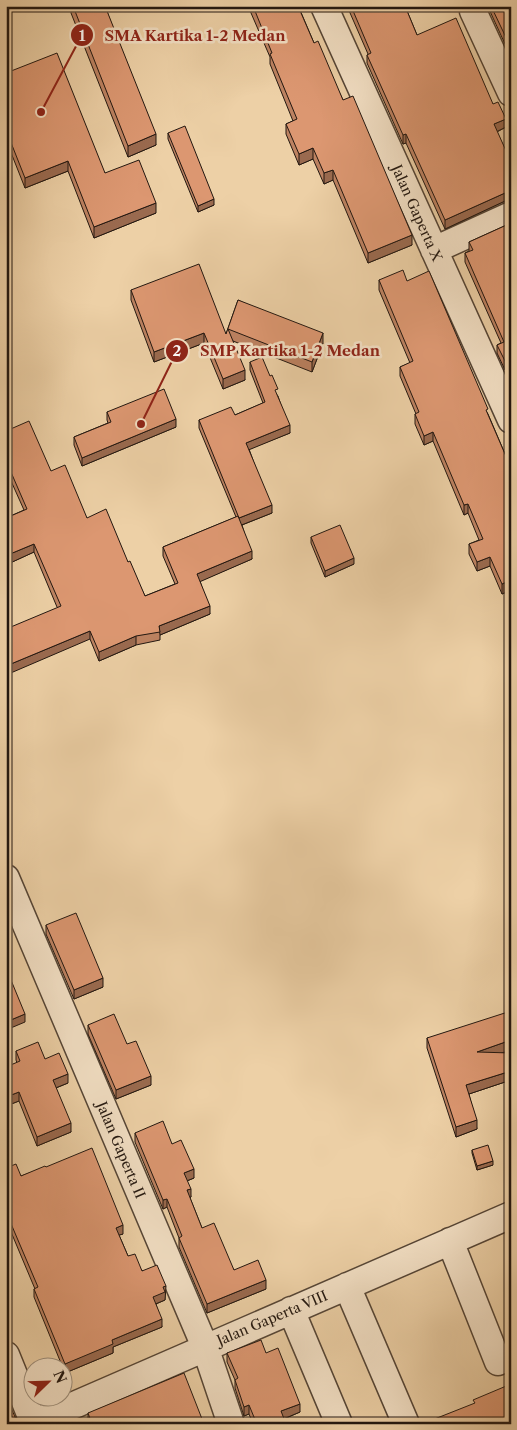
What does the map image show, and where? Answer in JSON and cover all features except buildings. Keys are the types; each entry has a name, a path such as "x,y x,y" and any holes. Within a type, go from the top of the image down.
{"street":[{"name":"Jalan Gaperta X","path":"324,6 511,420"},
{"path":"473,11 511,93"},
{"path":"434,250 511,215"},
{"name":"Jalan Gaperta II","path":"6,878 205,1348 231,1424"},
{"name":"Jalan Gaperta VIII","path":"25,1416 205,1348 511,1215"},
{"path":"450,1241 498,1362"},
{"path":"347,1286 406,1424"},
{"path":"290,1310 339,1424"},
{"path":"6,1355 25,1416"}],"place":[{"name":"SMA Kartika 1-2 Medan","path":"41,112"},
{"name":"SMP Kartika 1-2 Medan","path":"141,424"}]}
